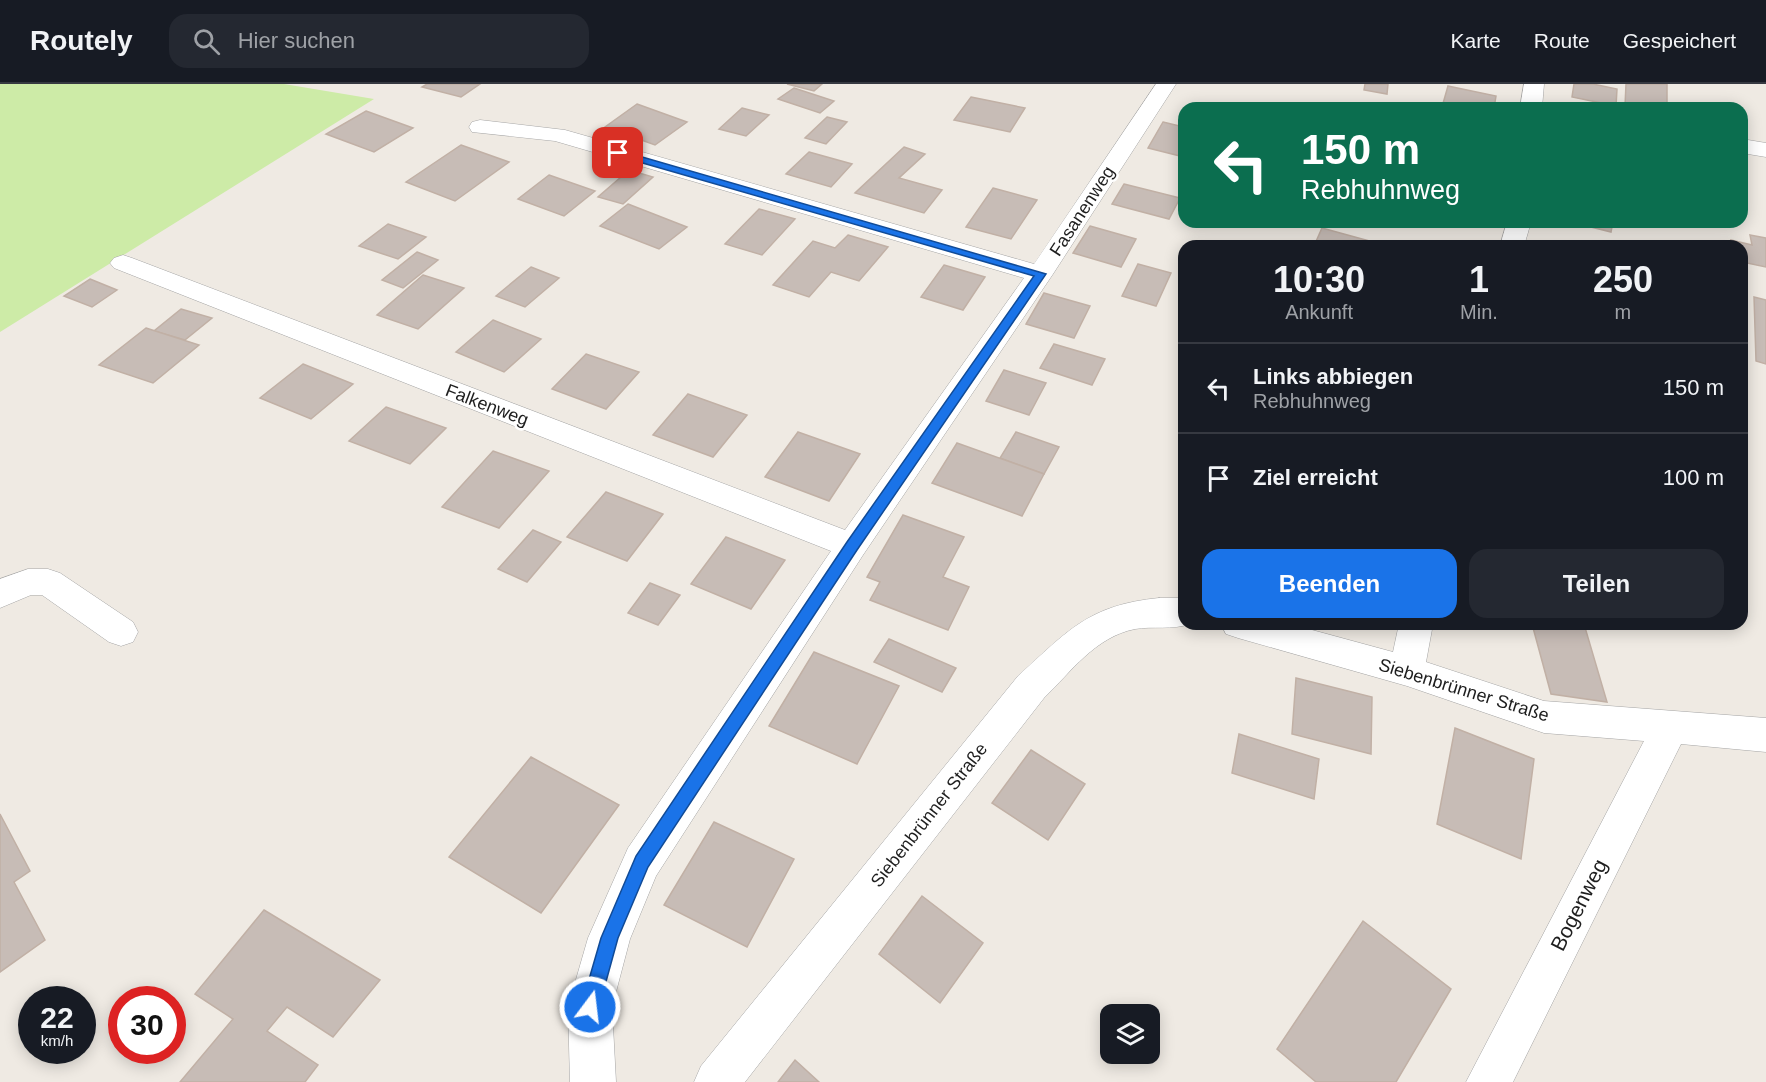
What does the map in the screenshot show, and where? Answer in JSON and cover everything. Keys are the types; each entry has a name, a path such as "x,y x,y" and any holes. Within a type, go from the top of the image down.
{"street":[{"name":"Fasanenweg","path":"593,1082 590,1007 609,938 642,862 852,546 1040,274 1166,84"},
{"path":"1534,84 1536,102"},
{"path":"480,127 557,135 1040,274"},
{"path":"1748,147 1766,150"},
{"name":"Falkenweg","path":"123,263 852,546"},
{"path":"0,594 28,582 48,582 121,632"},
{"name":"Siebenbrünner Straße","path":"717,1082 1031,687 1090,633 1128,617 1158,611 1178,612"},
{"name":"Siebenbrünner Straße","path":"1260,630 1407,671 1544,717 1766,735"},
{"path":"1407,671 1415,630"},
{"name":"Bogenweg","path":"1489,1082 1670,728"}],"green space":[{"path":"0,84 284,84 374,99 0,332"}],"building":[{"path":"427,84 480,84 461,97 422,87"},
{"path":"787,84 822,84 814,91"},
{"path":"1365,84 1388,84 1387,94 1364,90"},
{"path":"1574,84 1593,84 1617,89 1616,102 1596,102 1572,97"},
{"path":"1626,84 1667,84 1667,102 1625,102"},
{"path":"1448,86 1496,96 1495,102 1443,102"},
{"path":"794,88 834,101 820,113 778,99"},
{"path":"971,97 1025,108 1010,132 954,120"},
{"path":"637,104 687,122 655,145 605,127"},
{"path":"742,108 769,115 746,136 719,129"},
{"path":"366,111 413,128 374,152 326,134"},
{"path":"827,117 847,122 826,144 805,138"},
{"path":"1163,122 1178,126 1178,156 1148,148"},
{"path":"461,145 509,162 455,201 406,182"},
{"path":"904,147 925,154 899,178 942,190 924,213 855,193"},
{"path":"809,152 852,164 831,187 786,174"},
{"path":"629,170 653,177 623,204 598,197"},
{"path":"549,175 595,191 564,216 518,199"},
{"path":"1124,184 1178,198 1169,219 1112,204"},
{"path":"993,188 1037,200 1011,239 966,227"},
{"path":"628,204 687,227 659,249 600,226"},
{"path":"759,209 795,219 762,255 725,244"},
{"path":"388,224 426,237 398,259 359,246"},
{"path":"1090,226 1136,239 1121,267 1073,253"},
{"path":"1322,228 1366,240 1317,240"},
{"path":"1595,228 1612,228 1611,232"},
{"path":"848,235 888,247 859,281 831,272 809,297 773,285 813,241 835,248"},
{"path":"1750,235 1766,238 1766,267 1748,263 1748,244 1752,245"},
{"path":"417,252 438,260 403,288 382,280"},
{"path":"1138,264 1171,273 1156,306 1122,296"},
{"path":"944,265 985,277 963,310 921,297"},
{"path":"531,267 559,278 525,307 496,296"},
{"path":"423,275 464,288 418,329 377,315"},
{"path":"90,279 117,290 92,307 64,296"},
{"path":"1044,293 1090,306 1074,338 1026,324"},
{"path":"1754,297 1766,300 1766,364 1756,361"},
{"path":"181,309 212,318 185,340 154,331"},
{"path":"493,320 541,339 504,372 456,352"},
{"path":"146,328 199,345 153,383 99,365"},
{"path":"1054,344 1105,359 1092,385 1040,368"},
{"path":"586,354 639,372 606,409 552,389"},
{"path":"303,364 353,384 311,419 260,398"},
{"path":"1004,370 1046,383 1029,415 986,401"},
{"path":"688,394 747,415 713,457 653,435"},
{"path":"386,407 446,428 410,464 349,441"},
{"path":"798,432 860,454 829,501 765,477"},
{"path":"1016,432 1059,447 1044,474 1000,458"},
{"path":"957,443 1044,474 1022,516 932,483"},
{"path":"493,451 549,471 499,528 442,507"},
{"path":"606,492 663,514 627,561 567,537"},
{"path":"903,515 964,537 943,577 969,587 948,630 870,600 880,582 867,577"},
{"path":"533,530 561,542 527,582 498,569"},
{"path":"726,537 785,560 751,609 691,584"},
{"path":"650,583 680,595 658,625 628,613"},
{"path":"1534,630 1586,630 1607,702 1551,694"},
{"path":"889,639 956,668 942,692 874,662"},
{"path":"814,652 899,686 857,764 769,726"},
{"path":"1296,678 1372,697 1371,754 1292,734"},
{"path":"1455,728 1534,759 1521,859 1437,824"},
{"path":"1239,734 1319,759 1314,799 1232,773"},
{"path":"1031,750 1085,784 1048,840 992,803"},
{"path":"531,757 619,805 541,913 449,857"},
{"path":"0,814 30,871 14,882 45,940 0,972"},
{"path":"714,822 794,859 747,947 664,905"},
{"path":"922,896 983,943 940,1003 879,954"},
{"path":"264,910 380,980 333,1037 287,1007 267,1031 318,1065 305,1082 180,1082 233,1019 195,994"},
{"path":"1363,921 1451,989 1396,1082 1316,1082 1277,1049"},
{"path":"795,1060 819,1082 778,1082"}],"route":[{"path":"590,1007 609,938 642,862 852,546 1040,274 618,153"}]}
